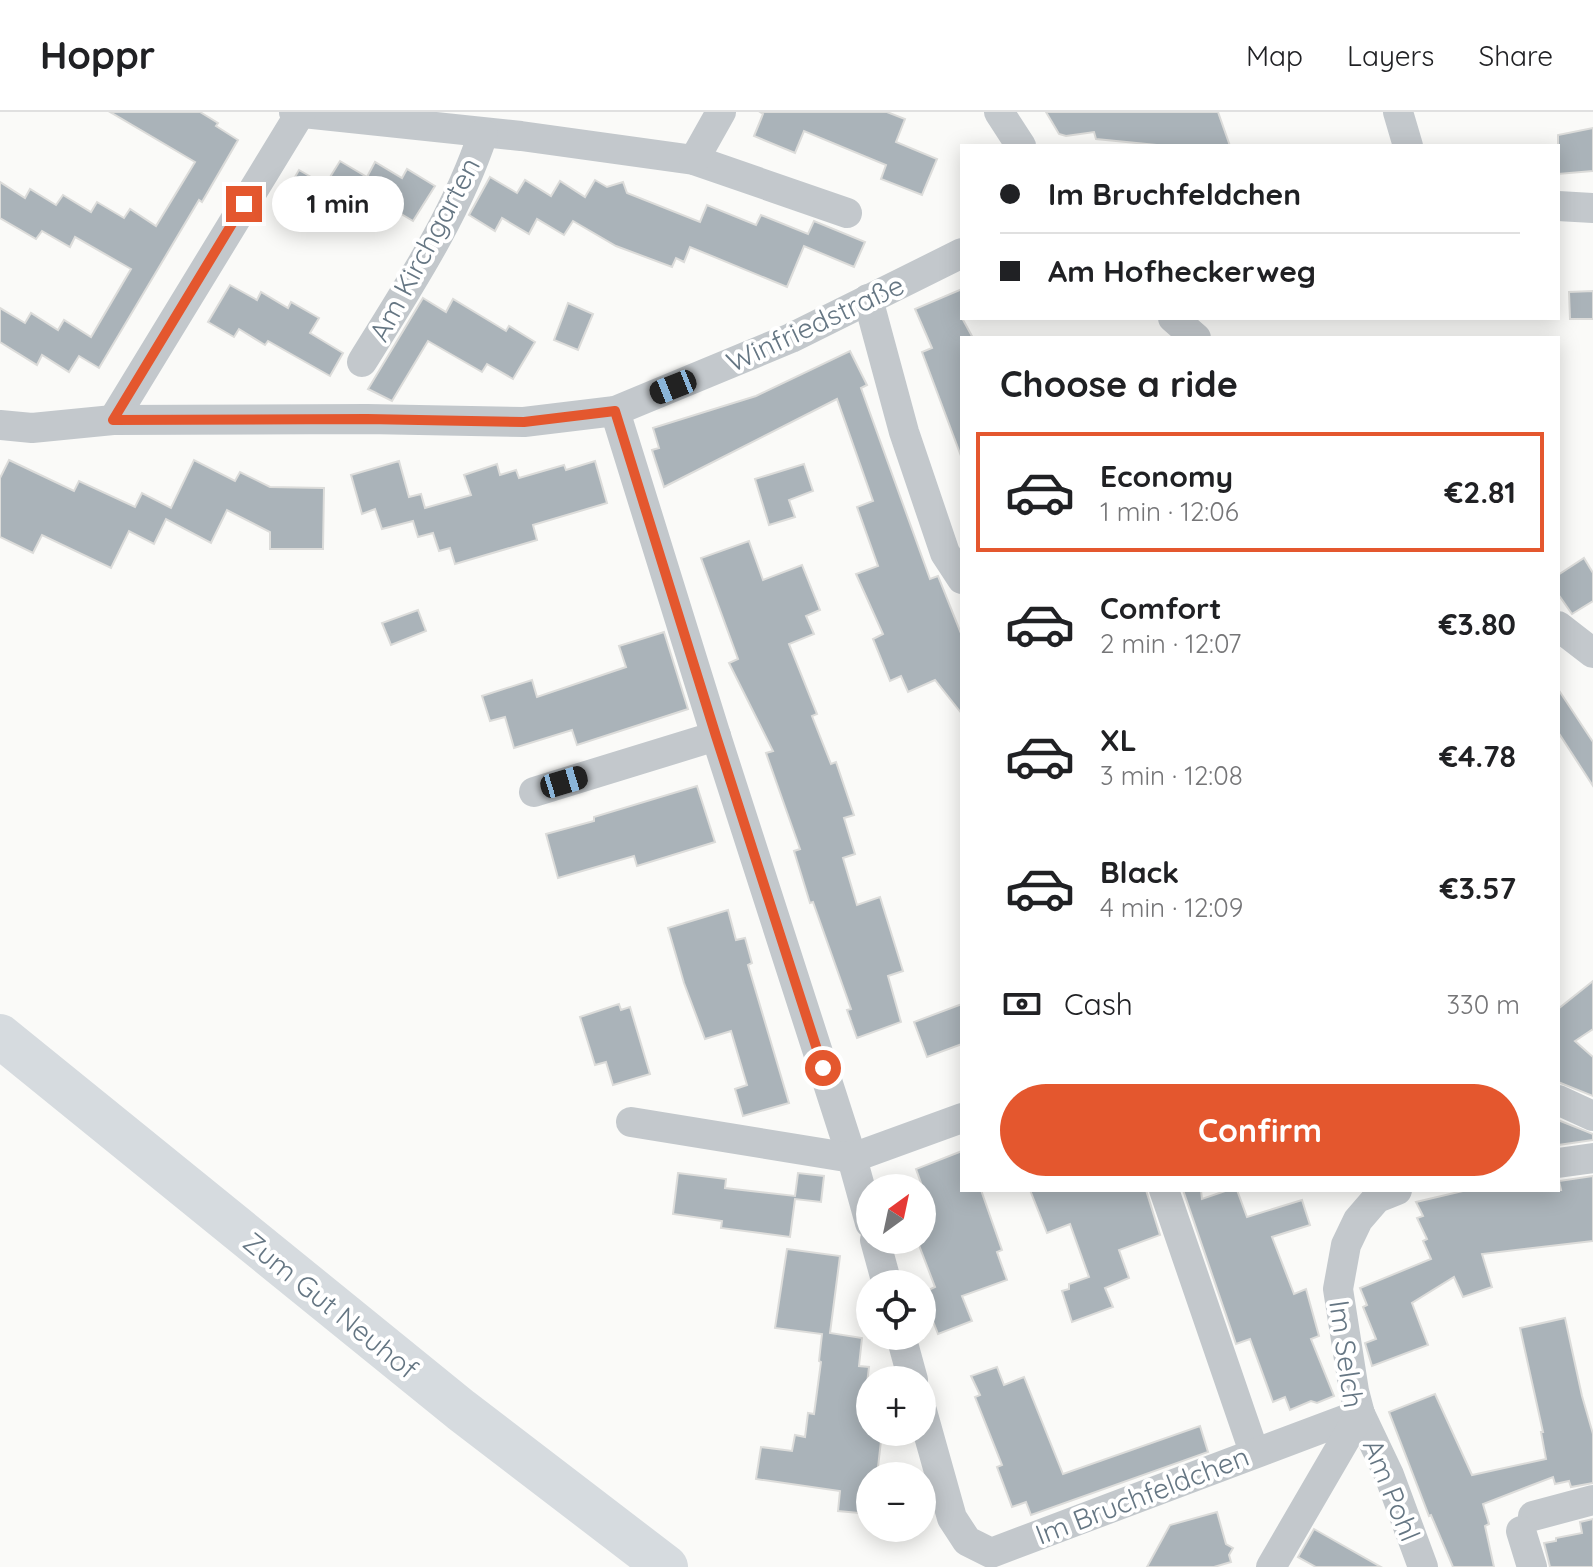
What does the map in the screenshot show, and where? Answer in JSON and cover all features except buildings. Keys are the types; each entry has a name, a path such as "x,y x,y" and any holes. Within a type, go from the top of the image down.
{"main road":[{"name":"Zum Gut Neuhof","path":"0,1036 461,1410 666,1567"}],"street":[{"path":"694,160 721,112"},
{"path":"999,112 1020,144"},
{"path":"1398,112 1407,144"},
{"path":"113,420 298,113"},
{"name":"Am Kirchgarten","path":"298,113 521,136 694,160 847,213"},
{"name":"Am Kirchgarten","path":"362,362 469,176 483,134"},
{"path":"1560,206 1593,208"},
{"name":"Winfriedstraße","path":"0,425 32,428 113,420 524,422 615,411 791,338 960,254"},
{"path":"868,299 914,462 945,553 960,576"},
{"path":"1175,320 1194,336"},
{"path":"615,411 856,1174"},
{"path":"534,792 716,736"},
{"path":"1560,1101 1593,1116"},
{"path":"631,1122 852,1158 960,1119"},
{"path":"1560,1163 1593,1158"},
{"path":"1165,1192 1254,1452"},
{"name":"Im Selch","path":"1271,1567 1357,1402 1338,1289 1346,1245 1358,1220 1377,1198 1392,1192"},
{"name":"Im Bruchfeldchen","path":"932,1446 952,1518 967,1541 991,1553 1254,1452 1357,1402"},
{"name":"Am Pohl","path":"1357,1402 1389,1475 1423,1567"},
{"path":"1532,1567 1527,1523 1593,1500"}],"route":[{"path":"244,204 113,420 524,422 615,411 823,1068"}]}
